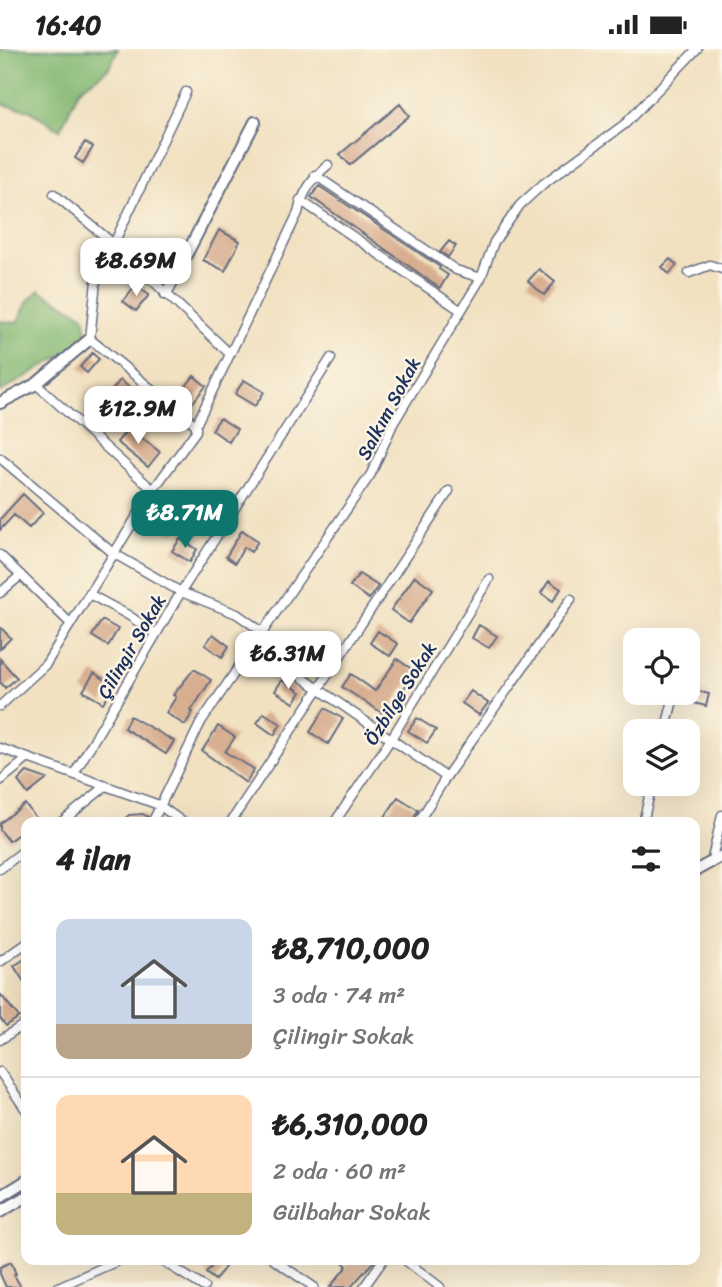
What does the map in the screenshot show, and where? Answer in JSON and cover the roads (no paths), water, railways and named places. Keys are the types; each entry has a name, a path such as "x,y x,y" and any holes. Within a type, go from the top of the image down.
{"street":[{"name":"Salkım Sokak","path":"154,817 201,722 371,474 393,424 481,278 494,242 520,205 543,184 625,124 697,49"},
{"path":"0,403 36,384 90,339 96,281 186,92"},
{"path":"166,294 255,122"},
{"path":"0,706 46,664 113,553 196,431 196,425 298,213 300,200 315,175 328,165"},
{"path":"315,175 456,270 481,278"},
{"path":"54,194 115,245 230,354"},
{"path":"300,200 460,310"},
{"path":"688,273 710,265 722,269"},
{"path":"90,339 196,425"},
{"name":"Çilingir Sokak","path":"74,774 181,592 331,358"},
{"path":"36,384 153,491"},
{"path":"0,458 113,553 181,592 237,614 264,633"},
{"path":"234,817 449,491"},
{"path":"0,555 71,624"},
{"path":"0,593 21,575"},
{"name":"Özbilge Sokak","path":"338,817 391,739 489,579"},
{"path":"89,594 156,634"},
{"path":"422,817 446,777 571,599"},
{"path":"255,645 446,777"},
{"path":"0,748 159,805 176,817"},
{"path":"0,781 27,759"},
{"path":"67,817 106,786"},
{"path":"644,817 649,796"},
{"path":"711,863 722,815"},
{"path":"0,869 21,853"},
{"path":"700,868 722,856"},
{"path":"0,962 21,947"},
{"path":"0,1040 21,1026"},
{"path":"0,1072 21,1101"},
{"path":"0,1197 21,1184"},
{"path":"0,1212 21,1200"},
{"path":"58,1287 109,1265"},
{"path":"169,1265 204,1287"},
{"path":"281,1265 314,1287"},
{"path":"363,1287 379,1265"},
{"path":"411,1265 440,1287"},
{"path":"424,1287 428,1278"}]}
